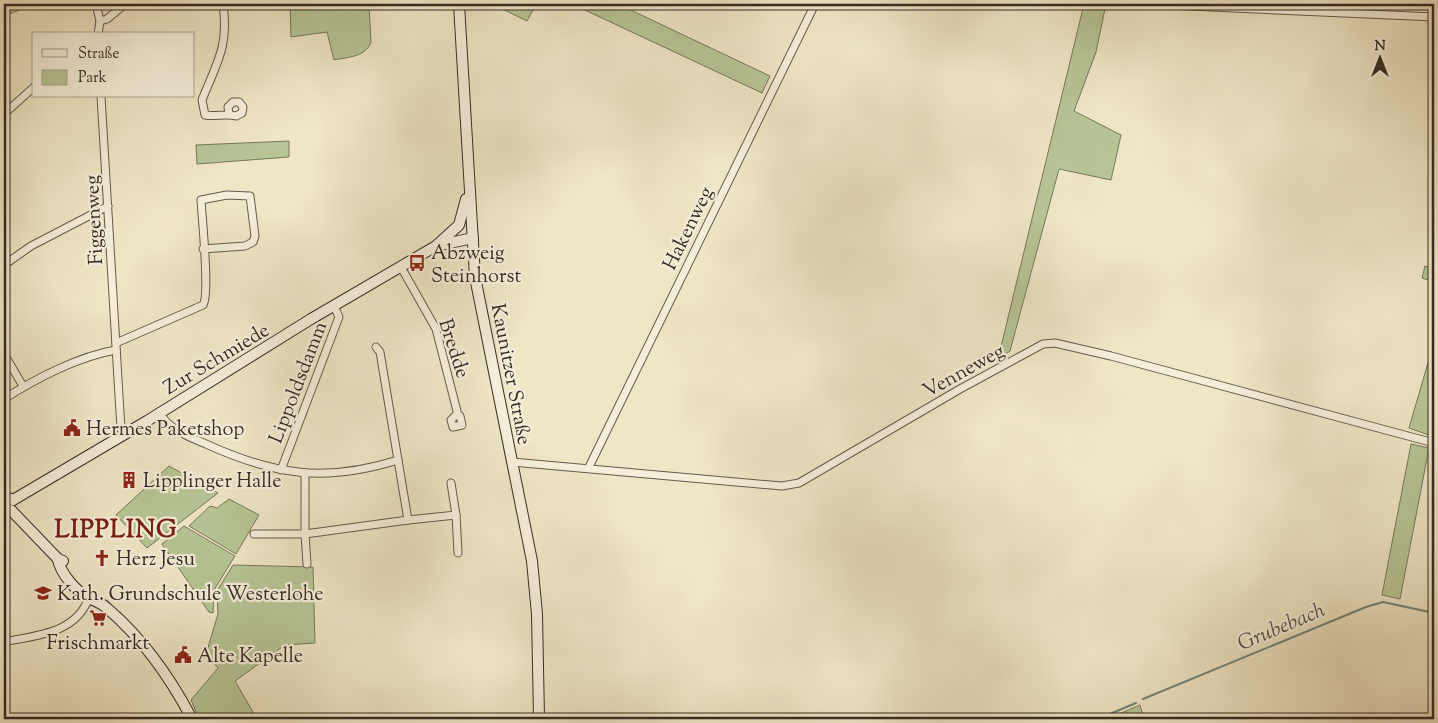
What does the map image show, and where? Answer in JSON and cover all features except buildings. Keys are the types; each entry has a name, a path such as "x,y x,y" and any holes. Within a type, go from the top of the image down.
{"street":[{"path":"96,4 100,21 98,32"},
{"path":"100,21 107,19 125,4"},
{"path":"223,4 226,34 223,49 202,100 202,109 205,115 229,114"},
{"name":"Kaunitzer Straße","path":"459,4 475,277 532,561 537,614 539,719"},
{"name":"Hakenweg","path":"589,467 815,4"},
{"path":"1145,4 1434,17"},
{"path":"4,114 32,89"},
{"name":"Figgenweg","path":"101,98 121,429 124,434"},
{"name":"Zur Schmiede","path":"8,504 436,246 459,225 463,217 469,184"},
{"path":"4,398 23,386 98,352 116,346 203,305 206,300 203,250 202,200 227,195 250,196 255,236 253,242 245,246 203,250"},
{"path":"4,265 31,246 108,206"},
{"name":"Zur Schmiede","path":"449,235 472,233"},
{"name":"Zur Schmiede","path":"436,246 472,233"},
{"name":"Bredde","path":"401,267 436,329 457,414"},
{"name":"Lippoldsdamm","path":"281,470 340,317 334,306"},
{"name":"Venneweg","path":"512,462 589,467 782,486 799,483 960,389 1044,344 1055,343 1111,356 1434,443"},
{"path":"376,347 380,352 395,452 408,520"},
{"path":"4,354 23,386"},
{"path":"159,412 182,433 246,462 281,470 306,474 339,472 398,460"},
{"path":"306,474 304,534 307,564"},
{"path":"451,483 456,514 458,553"},
{"path":"8,504 58,559 63,560 74,585 88,598 101,602 145,648 179,695 192,719"},
{"path":"254,534 304,534 456,514"},
{"path":"4,642 63,628 81,614 88,598"}],"green space":[{"path":"13,4 35,4 4,16 4,7"},
{"path":"290,4 369,4 371,42 369,47 356,56 334,60 327,32 291,37"},
{"path":"492,4 536,4 527,21"},
{"path":"572,4 618,4 770,76 762,93"},
{"path":"1084,4 1106,4 1096,52 1074,111 1121,135 1111,180 1059,169 1010,351 998,359"},
{"path":"289,141 289,157 197,164 196,145"},
{"path":"1425,266 1434,269 1434,282 1422,278"},
{"path":"1434,342 1434,415 1429,435 1409,428"},
{"path":"1411,444 1429,448 1400,599 1382,595"},
{"path":"169,466 218,493 147,548 116,515"},
{"path":"229,499 259,515 236,554 189,526 210,506 217,508"},
{"path":"184,526 235,556 214,590 213,613 209,612 162,544"},
{"path":"233,565 313,567 315,643 285,645 235,681 257,719 199,719 191,700 218,668 206,654 218,614 217,591"},
{"path":"1140,705 1144,719 1107,719"}],"waterway":[{"path":"4,11 23,4"},
{"name":"Grubebach","path":"1143,699 1366,607 1383,602 1434,613"},
{"name":"Grubebach","path":"1098,719 1136,703"}],"place":[{"name":"Abzweig Steinhorst","path":"417,263"},
{"name":"Hermes Paketshop","path":"72,428"},
{"name":"Lipplinger Halle","path":"129,480"},
{"name":"Herz Jesu","path":"102,558"},
{"name":"Kath. Grundschule Westerlohe","path":"43,593"},
{"name":"Frischmarkt","path":"98,618"},
{"name":"Alte Kapelle","path":"183,655"}],"district":[{"name":"LIPPLING","path":"116,528"}]}
